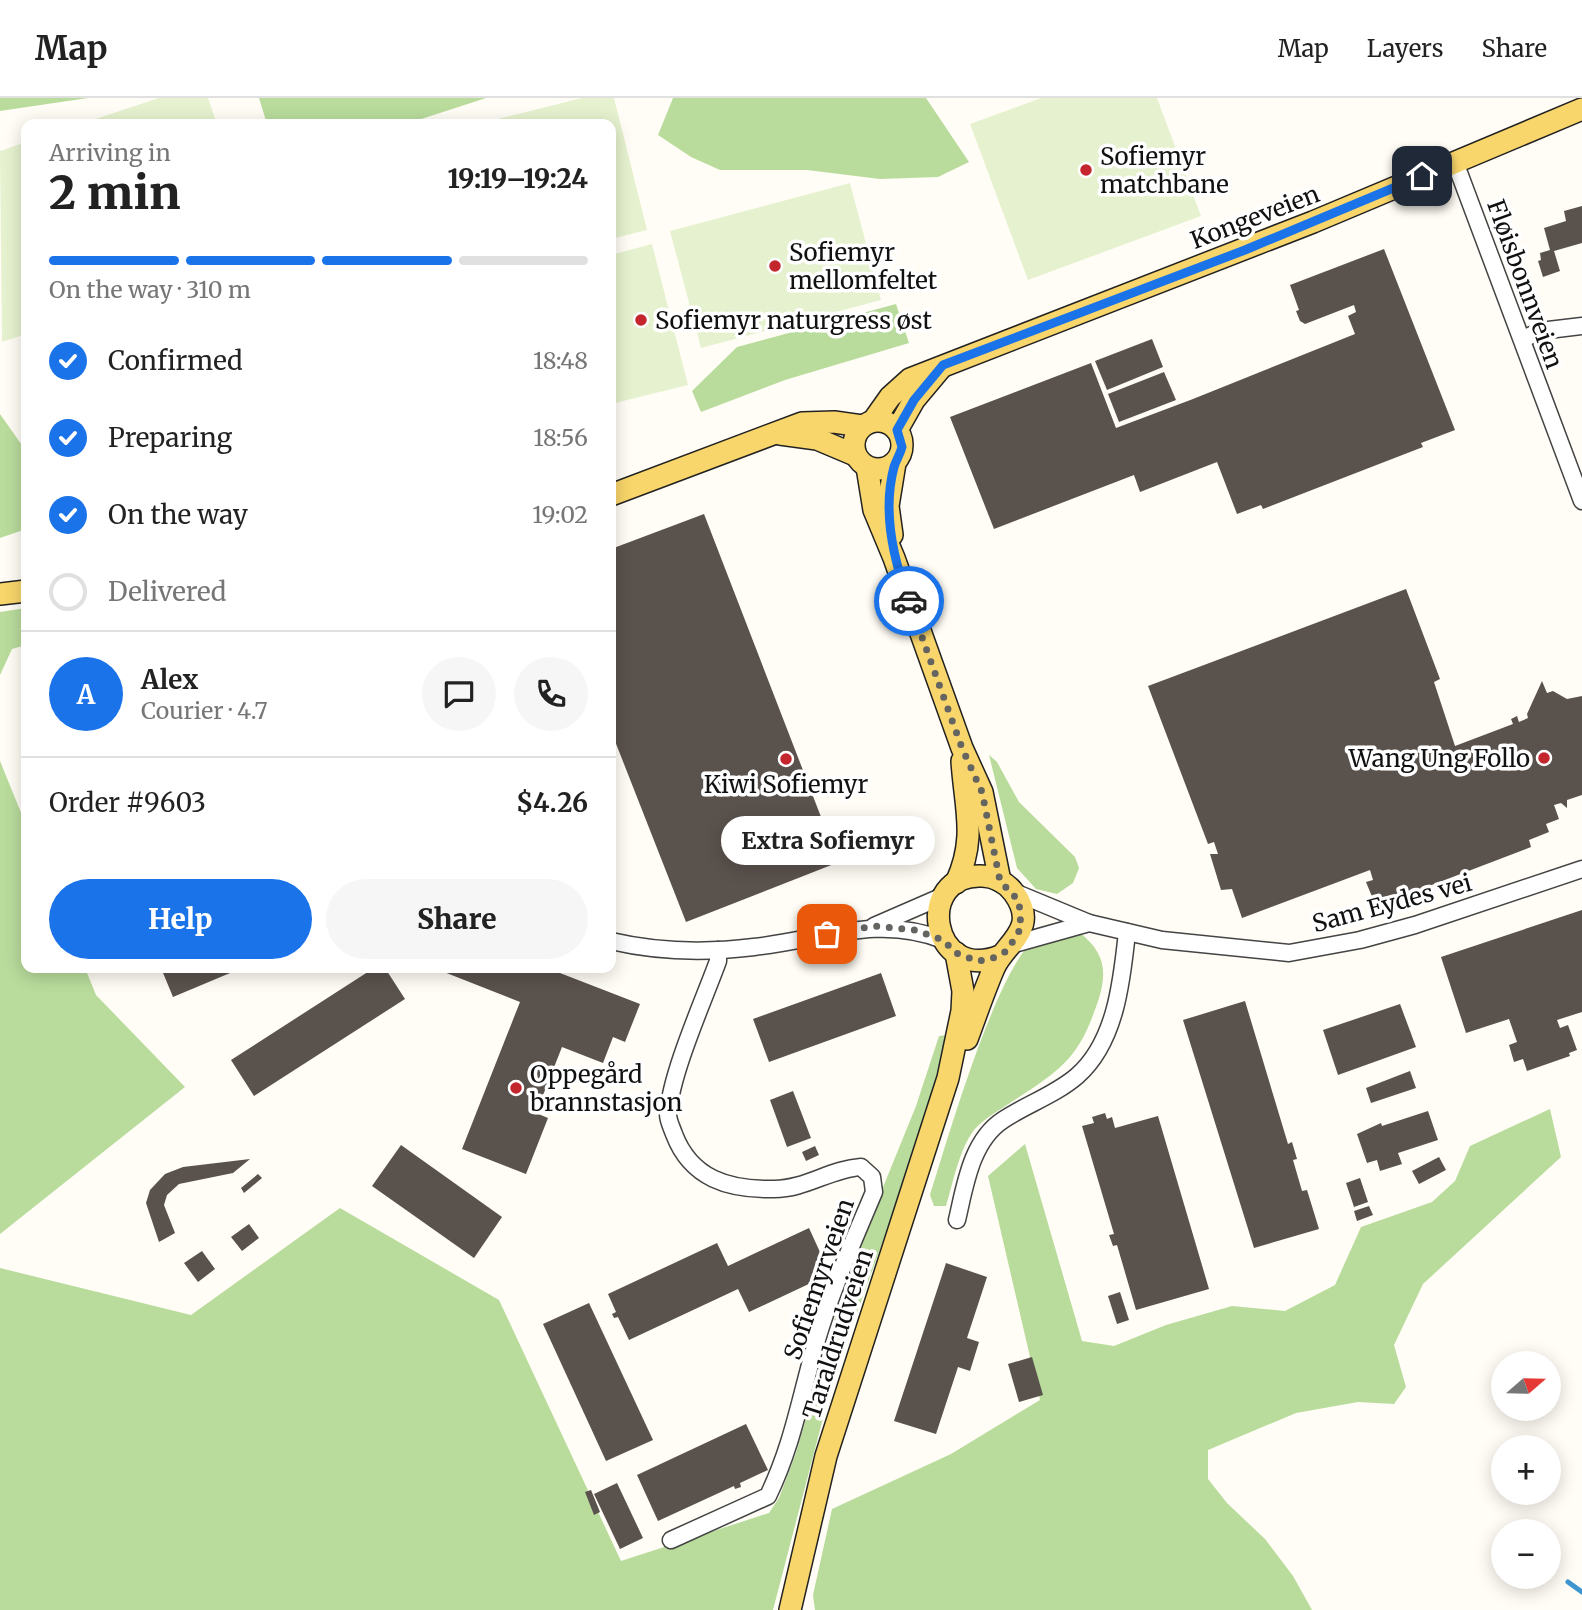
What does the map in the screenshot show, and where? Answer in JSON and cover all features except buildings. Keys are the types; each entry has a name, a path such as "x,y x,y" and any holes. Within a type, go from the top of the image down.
{"main road":[{"name":"Kongeveien","path":"868,424 898,388 910,379 1313,222 1582,109"},
{"name":"Kongeveien","path":"897,430 914,400 943,365"},
{"path":"616,493 802,423 886,422 897,430 902,447 895,463 888,506 894,558"},
{"path":"868,424 854,441 874,510 894,558 962,748 982,792 1007,887 1022,919 1007,950 977,961 949,947 937,919 969,850 971,830 962,748"},
{"path":"778,434 817,439 881,470 895,463"},
{"path":"0,594 21,592"},
{"path":"950,889 973,876 1007,887"},
{"name":"Taraldrudveien","path":"790,1610 833,1433 948,1079 962,1011 963,991 949,947"},
{"name":"Taraldrudveien","path":"948,1079 1007,950"}],"street":[{"name":"Fløisbonnveien","path":"1455,162 1582,501"},
{"path":"1522,339 1540,331 1582,326"},
{"name":"Sam Eydes vei","path":"1007,887 1088,923 1162,940 1289,953 1360,940 1415,925 1582,869"},
{"path":"874,926 950,889"},
{"name":"Sam Eydes vei","path":"1007,950 1088,923"},
{"path":"616,942 665,950 718,950 756,947 874,926 915,930 949,947"},
{"path":"957,1220 970,1166 984,1140 1001,1120 1035,1104 1078,1076 1096,1052 1112,1017 1122,978 1127,932"},
{"name":"Sofiemyrveien","path":"671,1540 768,1496 786,1457 816,1343 833,1292 874,1192 872,1177 861,1167 842,1168 802,1187 749,1189 705,1177 680,1150 668,1117 675,1085 718,961 718,950"}],"green space":[{"path":"0,98 88,98 0,111"},
{"path":"159,98 208,98 215,119 95,119"},
{"path":"259,98 486,98 421,119 265,119"},
{"path":"582,98 614,98 647,230 616,238 616,119 498,119"},
{"path":"673,98 926,98 969,162 938,177 880,179 807,170 720,170 691,157 658,135"},
{"name":"Sofiemyr matchbane","path":"1041,98 1157,98 1201,216 1028,280 970,124"},
{"path":"21,144 21,336 2,342 0,151"},
{"name":"Sofiemyr mellomfeltet","path":"850,183 881,300 701,348 670,231"},
{"name":"Sofiemyr naturgress øst","path":"652,244 688,385 616,403 616,254"},
{"path":"896,304 909,343 785,380 701,412 692,391 737,347"},
{"path":"0,414 21,444 21,531 0,538"},
{"path":"21,609 21,646 12,649 0,675 0,612"},
{"path":"989,755 997,762 1019,802 1075,857 1079,868 1073,883 1057,894 1036,889 1017,868"},
{"path":"0,761 21,813 21,973 87,973 96,995 185,1087 0,1234"},
{"path":"1079,932 1094,946 1103,969 1102,988 1085,1034 1077,1048 1058,1069 974,1130 960,1157 946,1206 934,1206 930,1195 961,1096 992,1011 1009,975 1026,948 1042,935"},
{"path":"947,1035 943,1064 908,1172 834,1376 773,1610 0,1610 0,1268 191,1315 340,1208 499,1300 621,1561 769,1513 779,1498 796,1453 847,1276 916,1106 939,1036"},
{"path":"1550,1109 1561,1157 1423,1284 1394,1345 1406,1387 1394,1404 1358,1402 1296,1413 1208,1450 1208,1479 1227,1503 1265,1539 1293,1576 1312,1610 815,1610 813,1595 832,1509 951,1454 1040,1400 988,1176 1025,1144 1082,1341 1114,1346 1166,1325 1232,1306 1285,1311 1335,1285 1361,1227 1432,1202 1455,1181 1470,1146"}],"waterway":[{"path":"1568,1582 1582,1592"}],"way so far":[{"path":"827,934 874,926 915,930 943,940 964,958 977,961 991,959 1007,951 1014,944 1021,928 1022,909 1019,901 1014,892 1000,881 982,792 962,748 909,601"}],"place":[{"name":"Sofiemyr matchbane","path":"1086,170"},
{"name":"Sofiemyr mellomfeltet","path":"775,266"},
{"name":"Sofiemyr naturgress øst","path":"641,320"},
{"name":"Wang Ung Follo","path":"1544,758"},
{"name":"Kiwi Sofiemyr","path":"786,759"},
{"name":"Extra Sofiemyr","path":"827,934"},
{"name":"Oppegård brannstasjon","path":"516,1088"}],"route":[{"path":"909,601 895,561 888,506 895,463 902,447 897,430 914,400 943,365 1245,250 1422,176"}]}
